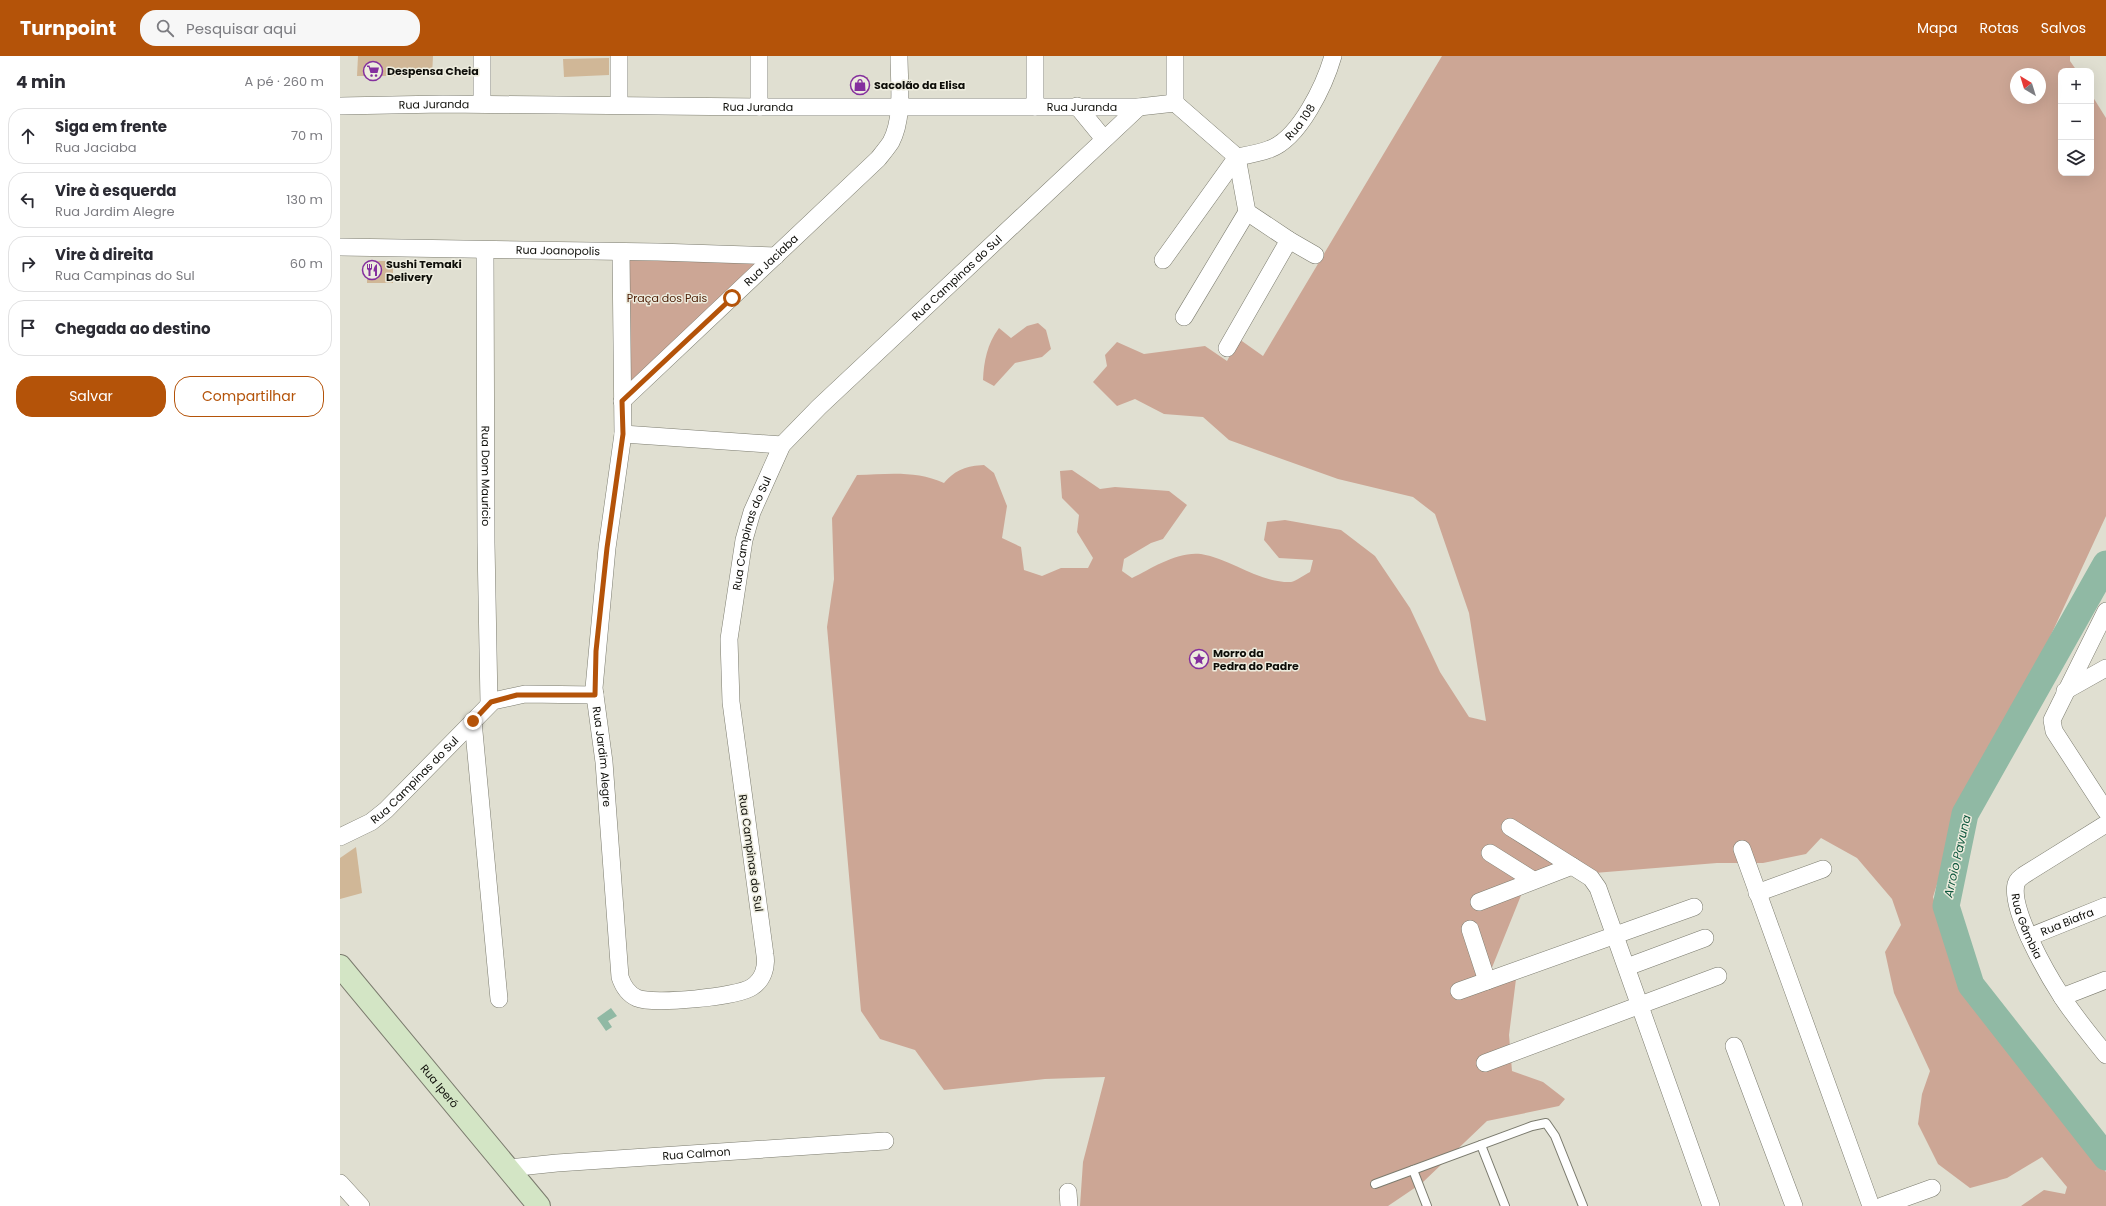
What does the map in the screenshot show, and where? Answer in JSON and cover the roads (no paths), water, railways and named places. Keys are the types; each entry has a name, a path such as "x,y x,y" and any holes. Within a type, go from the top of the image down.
{"street":[{"path":"482,56 482,104"},
{"path":"619,56 619,104"},
{"path":"759,56 759,107"},
{"name":"Rua Jaciaba","path":"622,401 878,159 891,142 899,107 899,56"},
{"path":"1035,56 1035,107"},
{"path":"1175,56 1176,103 1237,157 1247,212 1184,317"},
{"name":"Rua 108","path":"1237,157 1271,149 1291,133 1320,90 1328,74 1333,56"},
{"name":"Rua Juranda","path":"340,106 619,104 759,107 1139,107 1176,103"},
{"path":"1077,106 1104,139"},
{"name":"Rua Campinas do Sul","path":"632,996 644,1000 663,1002 735,993 752,988 764,972 765,955 731,702 730,639 747,526 762,485 782,445 853,374 1139,107"},
{"path":"1163,260 1237,157"},
{"path":"1247,212 1289,240 1315,255"},
{"path":"1226,348 1289,240"},
{"name":"Rua Joanopolis","path":"340,247 776,256"},
{"name":"Rua Dom Mauricio","path":"485,250 486,543 489,703"},
{"name":"Rua Jardim Alegre","path":"621,252 623,434 607,548 596,651 595,695 605,769 613,860 618,962 622,984 632,996"},
{"path":"623,434 782,445"},
{"path":"2106,611 2053,715 2054,731 2106,811"},
{"path":"2065,690 2106,668"},
{"path":"489,703 525,694 595,695"},
{"name":"Rua Campinas do Sul","path":"340,837 371,822 386,810 489,703"},
{"path":"473,721 499,999"},
{"name":"Rua Gâmbia","path":"2106,824 2018,880 2016,892 2024,925 2029,937 2062,997 2106,1055"},
{"path":"1510,827 1591,878 1598,888 1711,1206"},
{"path":"1742,849 1871,1206"},
{"path":"1490,853 1533,880"},
{"path":"1479,902 1572,866"},
{"path":"1757,893 1822,869"},
{"name":"Rua Biafra","path":"2029,937 2106,906"},
{"path":"1459,991 1614,934 1694,907"},
{"path":"1470,929 1487,981"},
{"path":"1627,967 1705,938"},
{"name":"Rua Iperó","path":"340,966 539,1206"},
{"path":"1485,1063 1718,976"},
{"path":"2062,997 2106,980"},
{"path":"1734,1046 1794,1206"},
{"name":"Rua Calmon","path":"509,1168 557,1163 885,1141"},
{"path":"340,1183 361,1206"},
{"path":"1882,1206 1932,1188"}],"lane":[{"path":"1375,1184 1532,1126 1546,1123 1555,1136 1583,1206"},
{"path":"1481,1145 1505,1206"},
{"path":"1413,1170 1427,1206"}],"waterway":[{"name":"Arroio Pavuna","path":"2106,564 1965,814 1946,906 1971,985 2106,1157"}],"place":[{"name":"Despensa Cheia","path":"373,71"},
{"name":"Sacolão da Elisa","path":"860,85"},
{"name":"Sushi Temaki Delivery","path":"372,270"},
{"name":"Morro da Pedra do Padre","path":"1199,659"}],"park label":[{"name":"Praça dos Pais","path":"667,298"}]}
